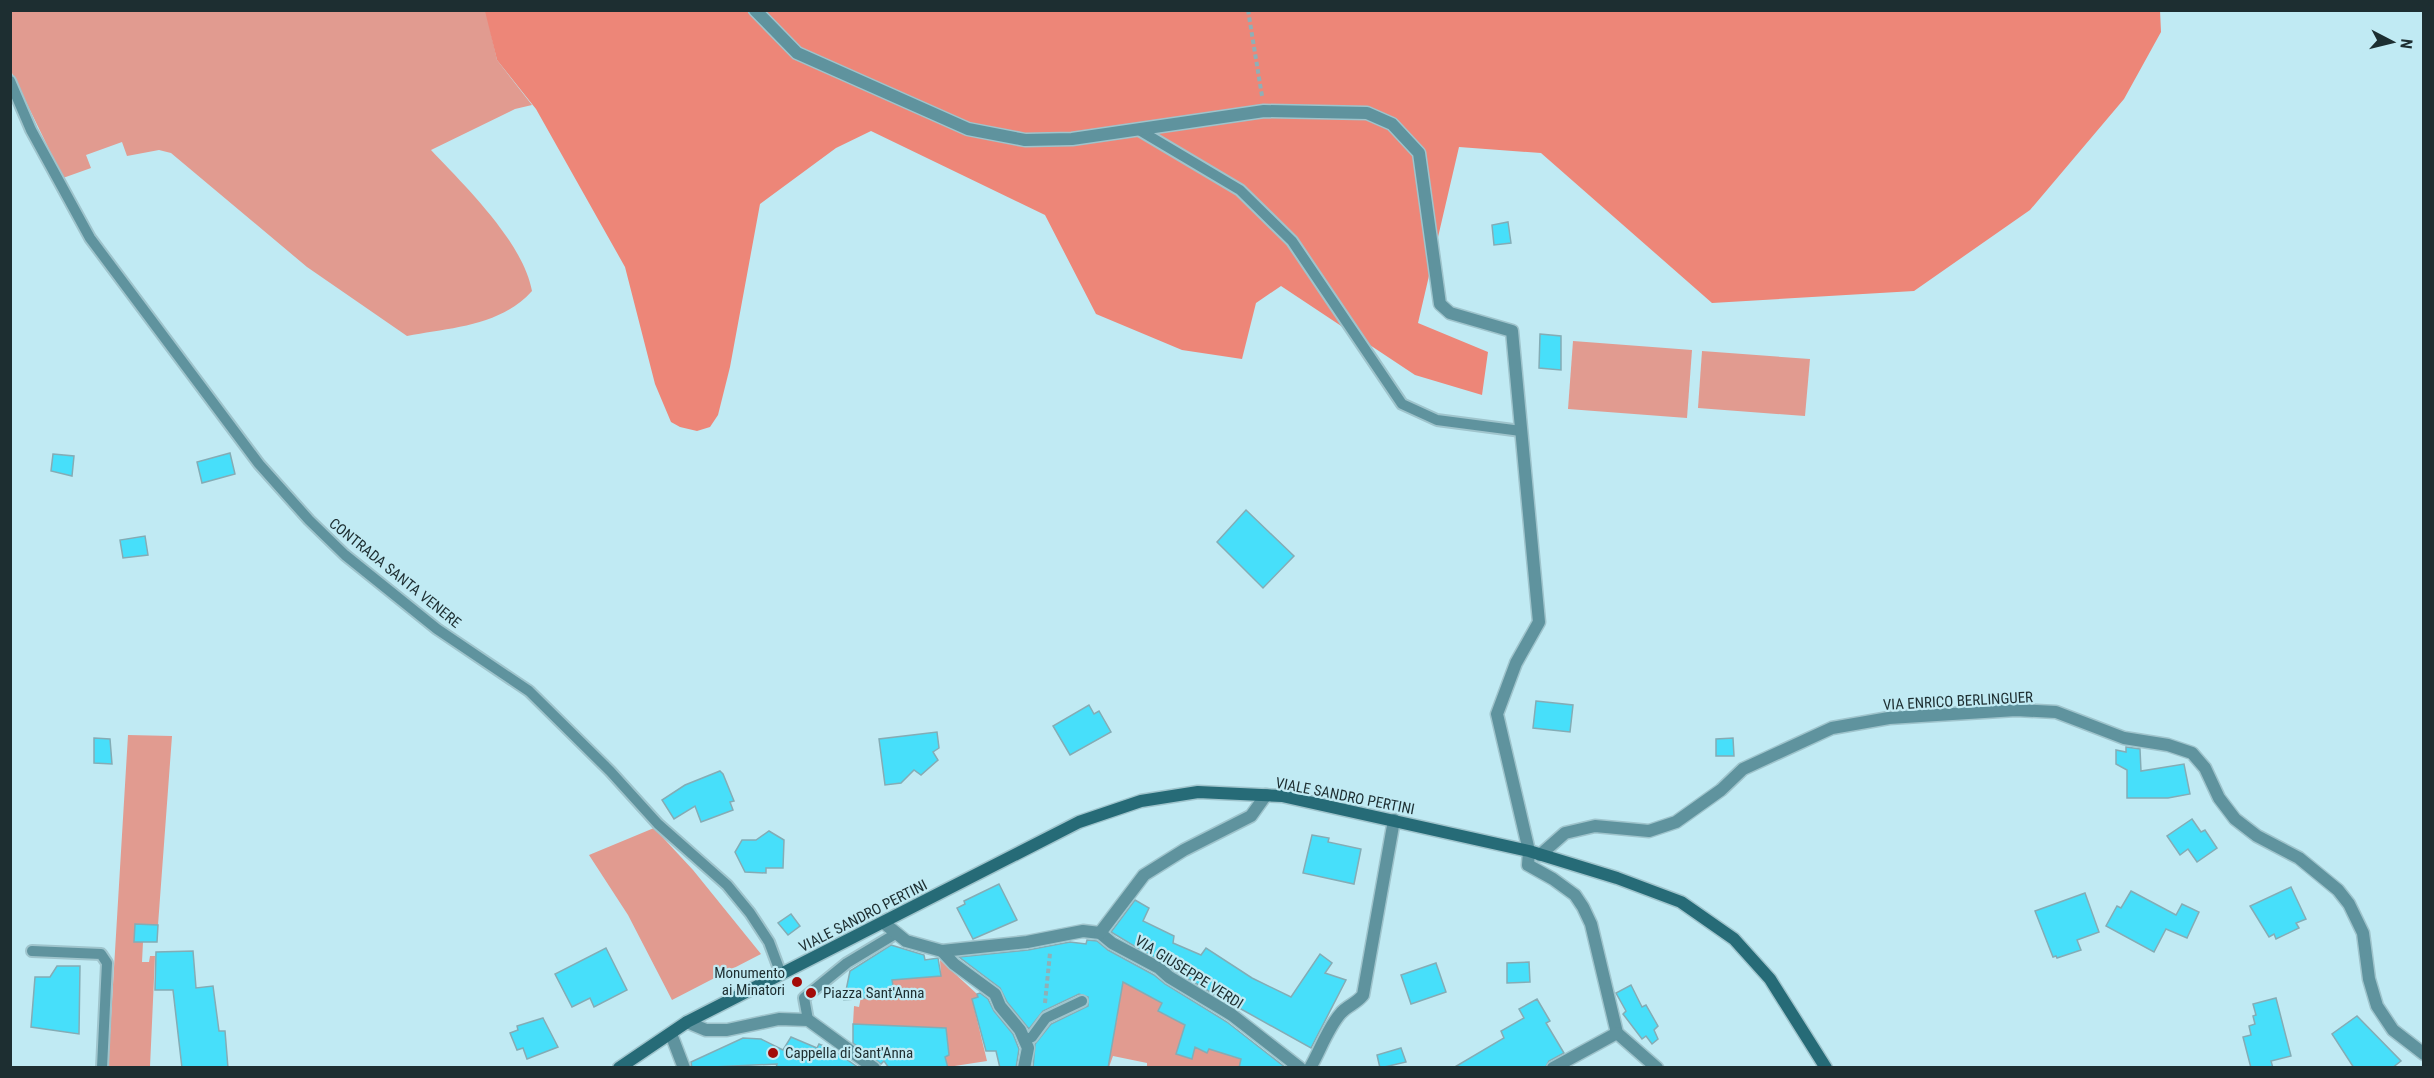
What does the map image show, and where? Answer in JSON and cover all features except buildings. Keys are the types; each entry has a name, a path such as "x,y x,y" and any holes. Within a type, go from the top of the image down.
{"street":[{"path":"755,10 797,53 968,129 1025,140 1072,139 1264,111 1367,113 1392,124 1419,153 1440,304 1450,313 1512,331 1539,622 1516,663 1497,714 1534,853 1528,865 1575,895 1583,907 1591,924 1617,1033 1657,1068"},
{"name":"VIA ENRICO BERLINGUER","path":"1534,853 1565,833 1595,826 1649,831 1676,822 1721,790 1743,769 1832,728 1889,718 2016,710 2056,712 2124,738 2168,745 2192,753 2205,768 2219,798 2235,819 2258,836 2299,858 2338,890 2349,904 2363,933 2369,979 2377,1006 2393,1030 2424,1054"},
{"name":"VIALE SANDRO PERTINI","path":"619,1068 687,1023 1079,822 1142,801 1198,792 1282,796 1394,820 1534,853 1617,878 1681,902 1717,926 1740,945 1770,979 1826,1068"},
{"path":"884,923 906,941 942,951 1051,938 1083,931 1100,933 1144,874 1184,850 1251,816 1266,795"},
{"path":"1310,1068 1339,1014 1348,1006 1357,1004 1363,995 1394,820"},
{"name":"VIA GIUSEPPE VERDI","path":"1100,933 1232,1015 1300,1068"},
{"path":"942,951 954,964 995,994 1000,1006 1009,1014 1026,1044 1024,1068"},
{"path":"687,1023 706,1030 727,1030 779,1019 808,1020 874,1068"},
{"path":"1553,1068 1617,1033"},
{"path":"671,1034 684,1068"}],"lane":[{"name":"CONTRADA SANTA VENERE","path":"10,81 31,130 90,238 259,464 309,520 345,555 437,629 529,690 610,771 658,824 727,885 750,913 769,942 781,974"},
{"path":"1139,130 1191,158 1239,190 1292,241 1402,404 1437,420 1521,431"},
{"path":"808,1020 804,998 846,963 897,933"},
{"path":"32,951 101,954 107,963 102,1068"},
{"path":"1026,1044 1046,1018 1082,1002"}],"path":[{"path":"1248,10 1264,111"},
{"path":"1046,1018 1045,993 1051,938"}],"shaded area":[{"path":"2160,10 2161,32 2124,99 2030,210 1914,291 1712,303 1541,153 1459,147 1418,323 1488,352 1482,395 1415,375 1281,286 1256,303 1242,359 1182,350 1096,314 1045,215 871,131 836,148 760,204 730,367 718,415 710,427 697,431 671,422 655,384 625,267 536,109 497,60 485,11"},
{"path":"10,11 486,11 497,60 532,105 515,109 431,150 476,198 505,234 526,272 532,291 519,303 490,319 407,336 307,267 171,153 159,150 127,156 122,142 86,155 91,168 63,178 11,71"},
{"path":"1573,341 1692,350 1687,418 1568,409"},
{"path":"1702,351 1810,359 1805,416 1698,408"},
{"path":"128,735 172,736 158,925 135,924 134,941 143,942 142,962 149,962 150,956 155,956 150,1067 108,1068"},
{"path":"654,828 693,870 761,954 672,1000 628,915 589,855"},
{"path":"940,960 977,994 978,997 972,999 987,1061 948,1067 945,1057 949,1054 946,1028 853,1024 854,1006 859,1007 865,977 941,976"},
{"path":"1115,981 1128,983 1162,1003 1159,1011 1187,1026 1192,1058 1195,1047 1207,1052 1215,1039 1234,1049 1230,1056 1241,1059 1239,1068 1147,1067 1147,1063 1113,1056 1109,1067 1097,1067 1111,1049 1118,1013"}],"place":[{"name":"Monumento ai Minatori","path":"797,982"},
{"name":"Piazza Sant'Anna","path":"811,993"},
{"name":"Cappella di Sant'Anna","path":"773,1053"}]}
